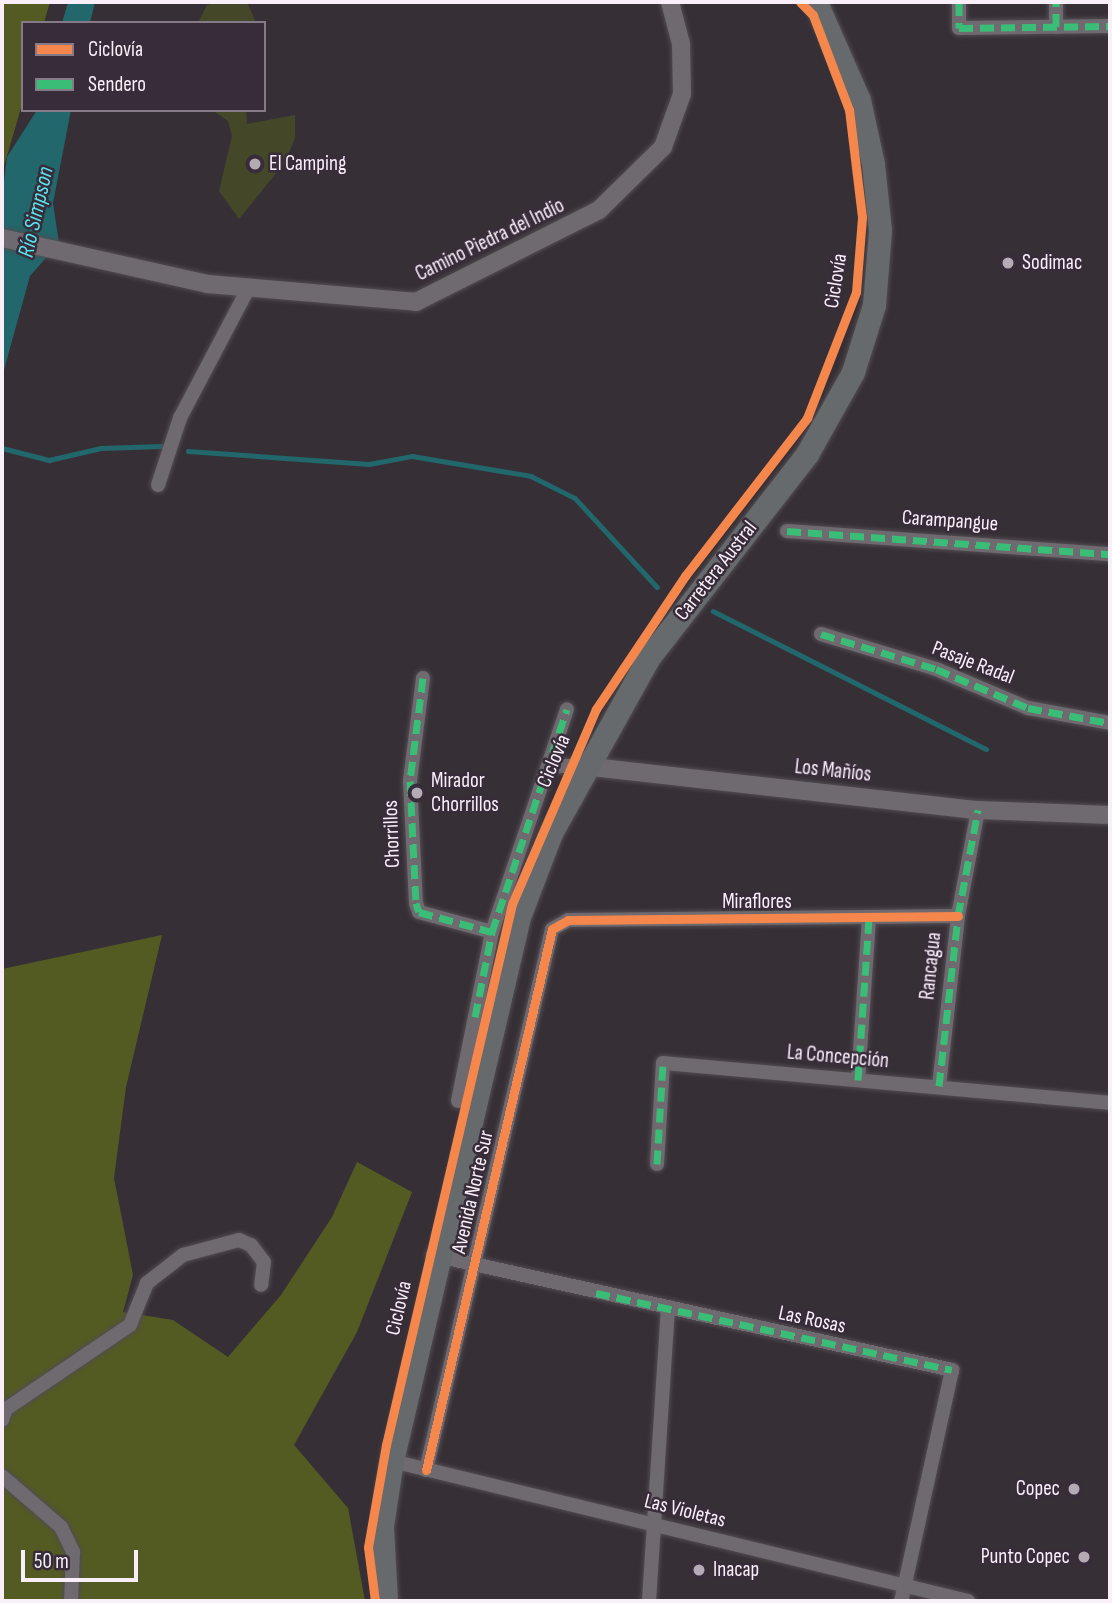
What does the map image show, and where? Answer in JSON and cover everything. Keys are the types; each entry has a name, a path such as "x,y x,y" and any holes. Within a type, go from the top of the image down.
{"highway":[{"name":"Carretera Austral","path":"386,1601 382,1526 392,1461 519,917 583,766 649,657 807,454 853,372 874,305 880,230 873,164 859,100 816,2"}],"street":[{"name":"Camino Piedra del Indio","path":"2,238 78,257 249,287 416,302 599,210 663,147 682,94 681,44 670,2"},
{"path":"959,2 959,28 1110,26"},
{"path":"1056,2 1056,27"},
{"path":"158,485 180,418 249,287"},
{"name":"Carampangue","path":"787,530 1110,554"},
{"name":"Pasaje Radal","path":"821,634 936,669 1028,708 1110,723"},
{"name":"Chorrillos","path":"423,678 410,781 416,903 419,912 492,932"},
{"path":"458,1101 492,932 551,765 567,709"},
{"name":"Los Mañíos","path":"551,765 583,766 978,810 1110,815"},
{"name":"Rancagua","path":"939,1086 958,916 978,810"},
{"name":"Miraflores","path":"556,924 958,916"},
{"path":"858,1080 869,919"},
{"name":"Avenida Norte Sur","path":"426,1469 549,935 556,924"},
{"name":"La Concepción","path":"657,1164 663,1063 1110,1102"},
{"path":"2,1420 6,1409 130,1325 147,1283 183,1255 239,1240 251,1245 264,1262 261,1285"},
{"name":"Las Rosas","path":"438,1256 668,1311 952,1370 901,1601"},
{"path":"649,1601 656,1527 668,1311"},
{"name":"Las Violetas","path":"392,1461 968,1601"},
{"path":"2,1476 61,1527 73,1552 71,1601"}],"green space":[{"path":"2,2 50,2 45,21 21,21 21,108 2,173"},
{"path":"218,2 247,2 255,21 199,21 207,5"},
{"name":"El Camping","path":"215,112 246,112 247,124 295,115 295,138 285,162 239,219 219,191 232,136 228,121"},
{"path":"162,935 126,1087 114,1178 133,1275 123,1312 173,1320 228,1357 281,1295 332,1217 357,1162 412,1192 357,1332 294,1445 348,1508 365,1601 2,1601 2,969"}],"water":[{"path":"68,2 95,2 90,21 63,21"},
{"name":"Río Simpson","path":"36,112 71,112 53,203 59,243 30,276 2,377 2,197 7,157"}],"waterway":[{"path":"2,448 49,460 101,448 162,446"},
{"path":"188,451 369,464 412,456 531,476 575,498 657,587"},
{"path":"713,611 986,749"}],"marked path":[{"path":"959,2 959,28 1110,26"},
{"path":"1056,2 1056,27"},
{"path":"787,531 1110,554"},
{"path":"821,634 936,669 1028,708 1110,723"},
{"path":"423,678 410,781 416,903 419,912 492,932"},
{"path":"475,1017 492,932 567,709"},
{"path":"939,1086 958,916 978,810"},
{"path":"858,1080 869,919"},
{"path":"657,1164 663,1063"},
{"path":"596,1293 952,1370"}],"cycle path":[{"name":"Ciclovía","path":"375,1601 368,1547 386,1445 512,904 596,709 685,576 807,418 856,292 862,217 849,110 813,15 800,2"},
{"path":"426,1470 552,929 568,920 958,916"}],"place":[{"name":"El Camping","path":"255,164"},
{"name":"Sodimac","path":"1008,263"},
{"name":"Mirador Chorrillos","path":"417,793"},
{"name":"Copec","path":"1074,1489"},
{"name":"Punto Copec","path":"1084,1557"},
{"name":"Inacap","path":"699,1570"}]}
